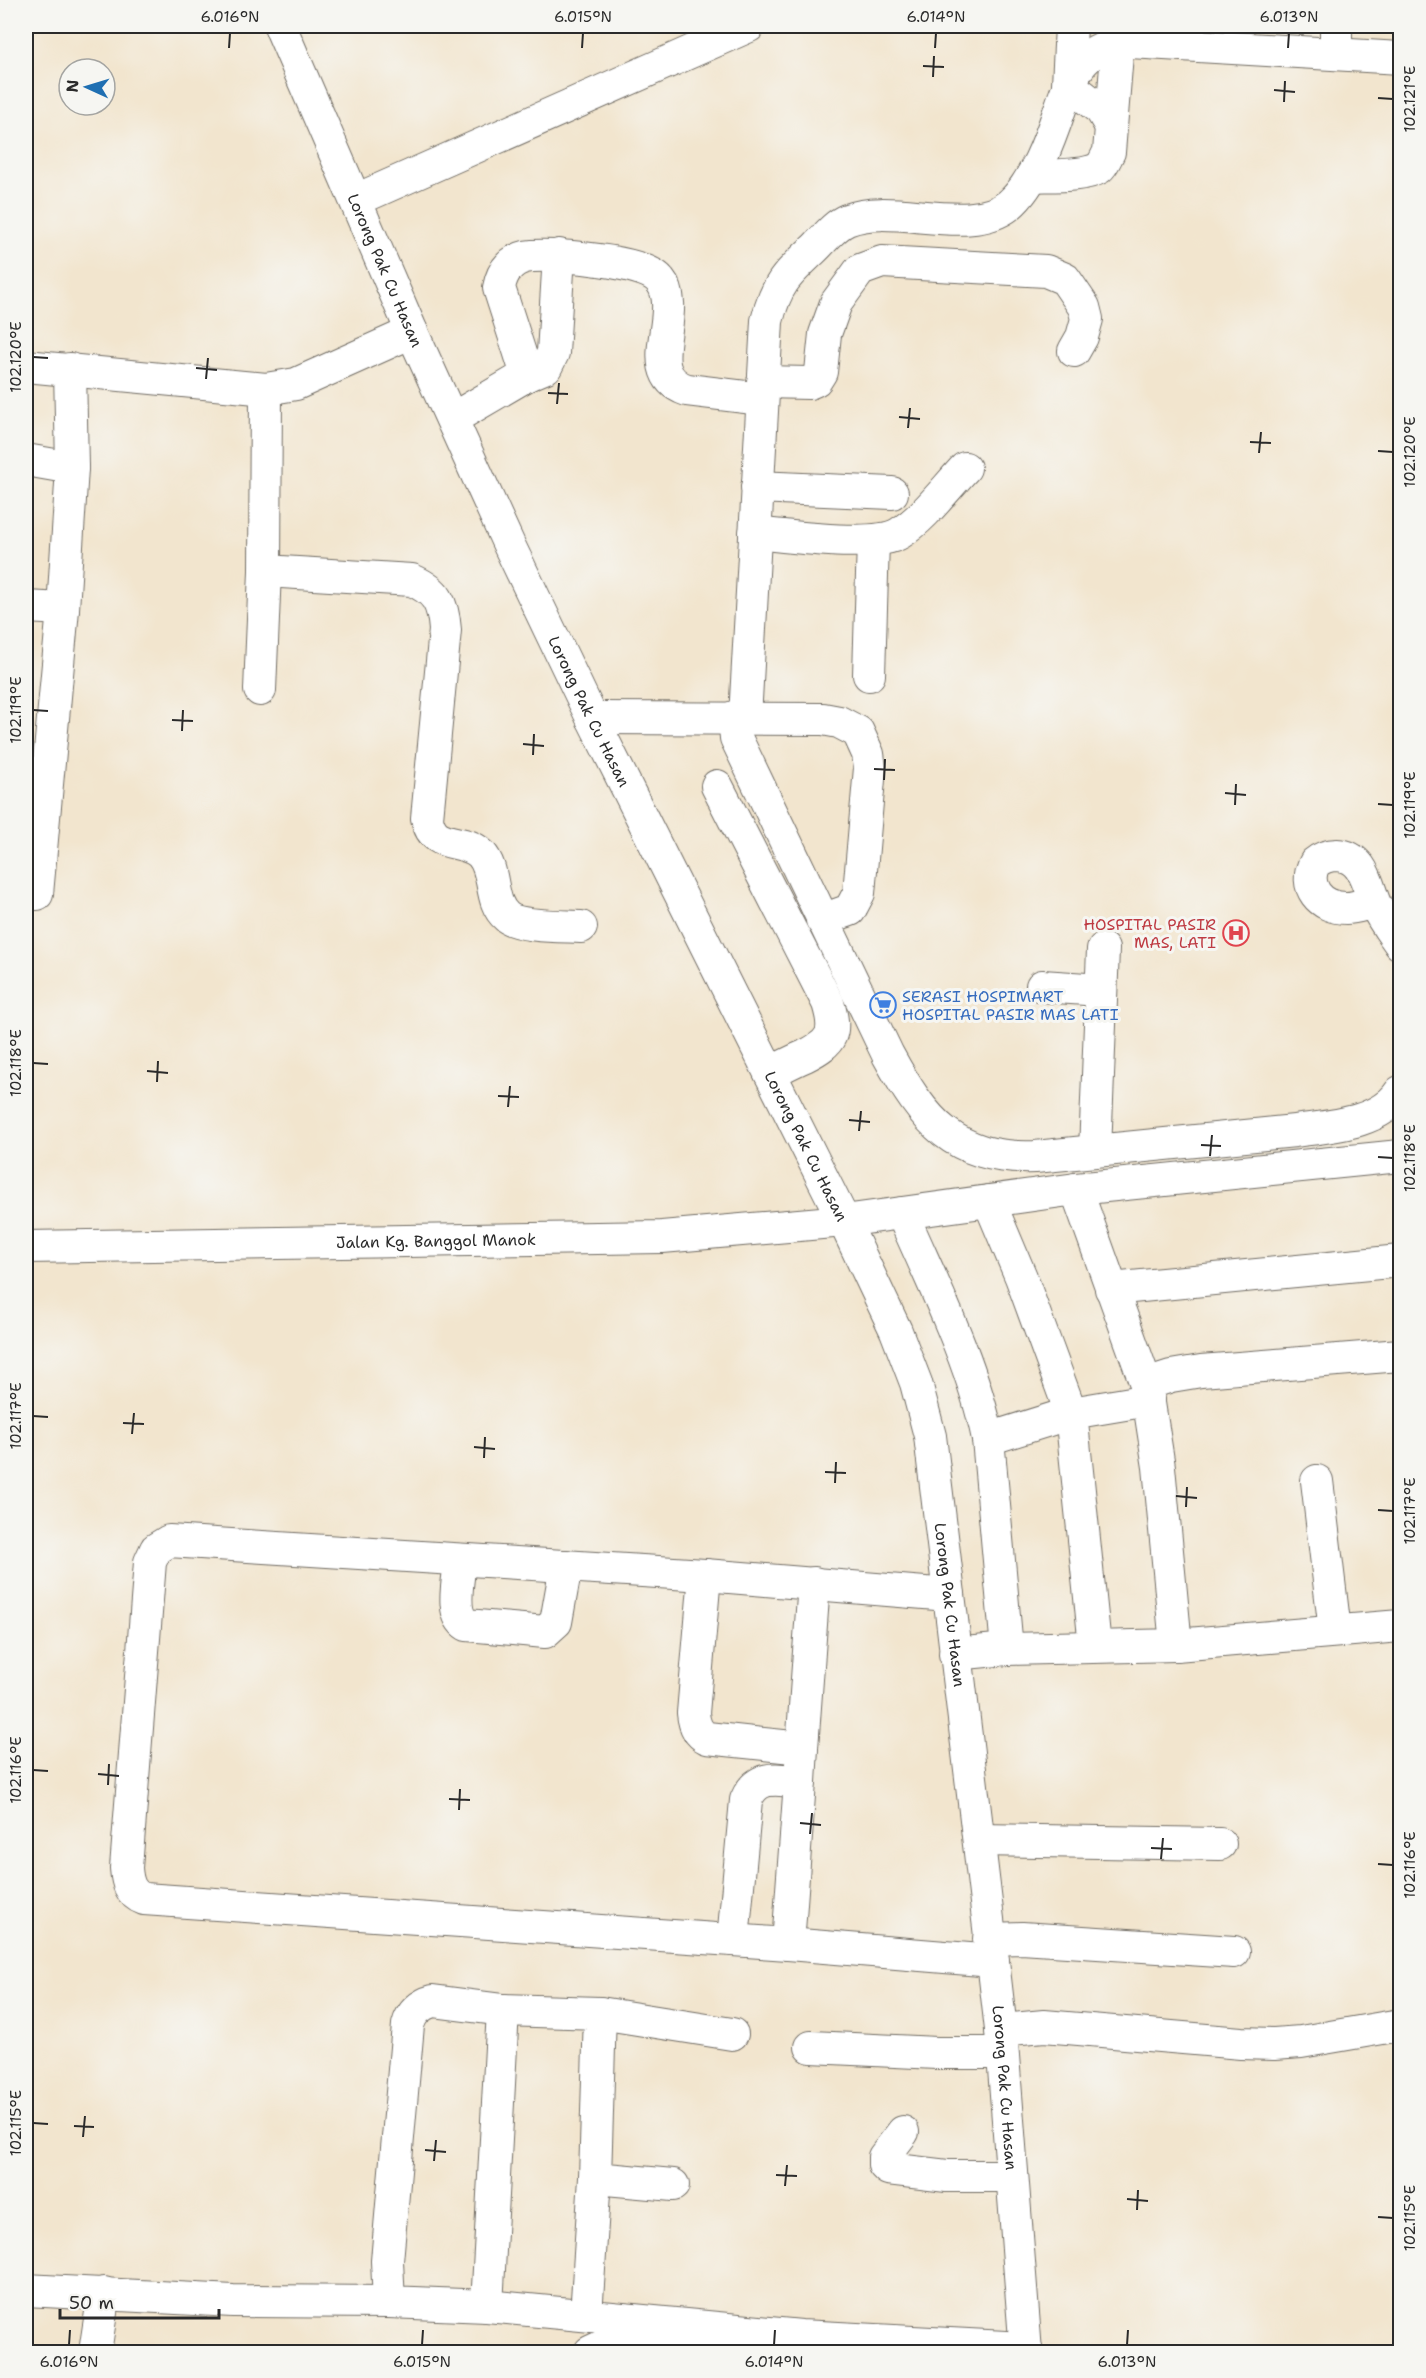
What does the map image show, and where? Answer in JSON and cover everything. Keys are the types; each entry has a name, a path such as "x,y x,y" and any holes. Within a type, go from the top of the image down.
{"street":[{"name":"Lorong Pak Cu Hasan","path":"280,26 412,332 509,545 592,718 844,1221 896,1331 916,1383 930,1436 979,1840 1001,2042 1026,2350"},
{"path":"356,200 749,26"},
{"path":"1071,26 1068,84 1060,110 1032,176 1008,205 980,216 963,218 878,214 847,220 835,227 785,277 777,291 767,321 755,533 736,738 896,1070 916,1103 932,1121 968,1147 988,1154 1017,1158 1334,1126 1360,1119 1380,1110 1401,1092"},
{"path":"1068,84 1090,56 1118,42 1336,40 1401,58"},
{"path":"1032,176 1082,173 1103,164 1109,152 1118,42"},
{"path":"1068,84 1101,110 1111,127"},
{"path":"452,419 527,375 542,370 552,358 559,255"},
{"path":"527,375 499,288 501,277 512,262 524,257 559,255 626,265 652,273 664,284 668,300 663,362 667,376 673,383 687,390 763,390 816,380 821,372 825,334 836,303 860,270 882,262 1046,271 1065,279 1084,307 1087,319 1082,337 1074,351"},
{"path":"26,366 266,389 296,384 412,332"},
{"path":"37,894 63,609 72,468 70,369"},
{"path":"260,690 265,572 266,389"},
{"path":"26,460 72,468"},
{"path":"755,533 873,541 890,538 901,533 964,468"},
{"path":"757,487 892,493"},
{"path":"869,675 873,541"},
{"path":"265,572 412,580 434,593 444,614 445,630 427,818 430,830 441,839 470,847 480,854 488,864 496,900 508,917 526,923 581,927"},
{"path":"26,607 63,609"},
{"path":"592,718 823,719 839,722 858,732 864,742 870,768 859,893 850,910 822,920"},
{"path":"717,786 828,1003 832,1020 832,1031 826,1044 770,1073"},
{"path":"1374,902 1386,925 1401,944"},
{"path":"1095,1150 1103,949"},
{"path":"1042,986 1101,990"},
{"name":"Jalan Kg. Banggol Manok","path":"26,1247 662,1237 844,1221 1076,1189 1401,1156"},
{"path":"1076,1189 1147,1392 1159,1467 1176,1645"},
{"path":"989,1201 1021,1277 1071,1413 1095,1646"},
{"path":"902,1213 978,1397 988,1439 1007,1649"},
{"path":"1111,1289 1401,1261"},
{"path":"988,1439 1147,1392 1171,1376 1201,1371 1401,1355"},
{"path":"1317,1481 1335,1631"},
{"path":"949,1594 705,1575 169,1541 156,1549 150,1562 127,1856 127,1879 130,1889 136,1896 144,1899 788,1944 991,1950 1022,1938 1234,1952"},
{"path":"460,1560 457,1612 460,1621 467,1625 545,1632 556,1623 566,1566"},
{"path":"705,1575 693,1713 697,1729 702,1736 707,1738 802,1748"},
{"path":"788,1944 814,1583"},
{"path":"955,1654 1007,1649 1176,1645 1401,1626"},
{"path":"734,1940 745,1808 749,1793 759,1782 771,1778 800,1782"},
{"path":"979,1840 1220,1844"},
{"path":"389,2302 387,2261 409,2019 425,2003 433,2001 503,2010 600,2013 732,2034"},
{"path":"487,2306 503,2010"},
{"path":"586,2315 596,2178 600,2013"},
{"path":"811,2047 937,2054 1001,2042 1044,2026 1275,2044 1301,2042 1401,2025"},
{"path":"903,2132 884,2157 884,2165 888,2169 947,2176 1012,2176"},
{"path":"596,2178 673,2185"},
{"path":"26,2290 233,2301 389,2302 487,2306 586,2315 628,2332 727,2352"},
{"path":"95,2352 104,2293"},
{"path":"590,2352 628,2332 801,2344 1026,2350"}],"place":[{"name":"HOSPITAL PASIR MAS, LATI","path":"1236,933"},
{"name":"SERASI HOSPIMART HOSPITAL PASIR MAS LATI","path":"883,1005"}]}
